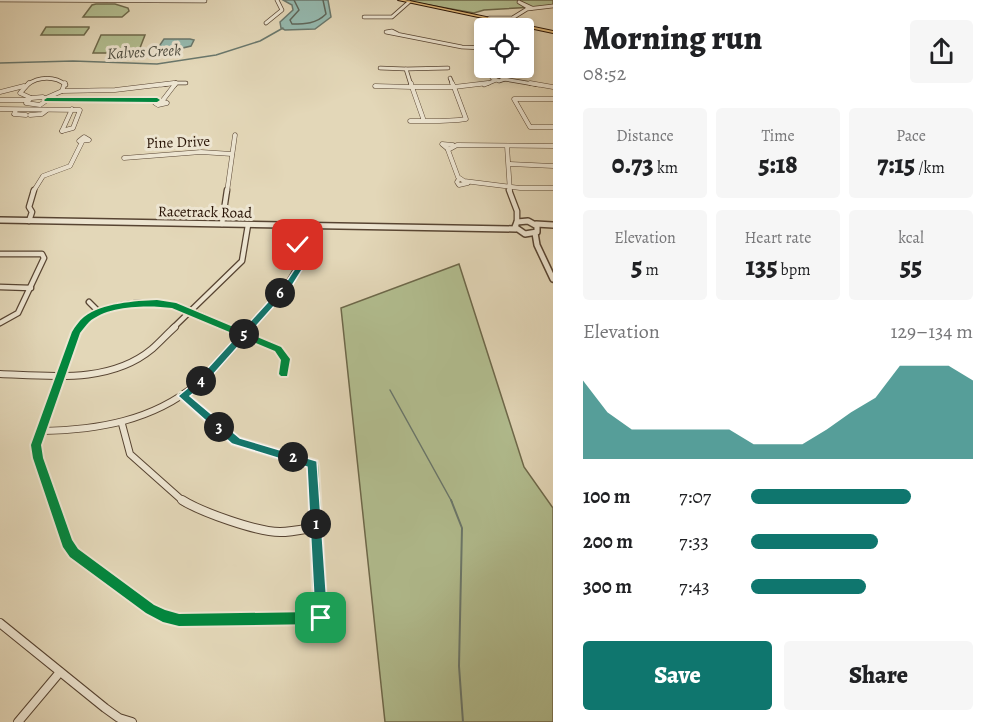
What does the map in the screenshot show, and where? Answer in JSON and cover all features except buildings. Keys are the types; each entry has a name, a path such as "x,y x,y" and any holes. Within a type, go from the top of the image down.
{"main road":[{"path":"400,0 489,18"},
{"path":"534,28 553,32"}],"street":[{"path":"0,0 210,2"},
{"path":"266,23 282,10 277,0"},
{"path":"519,1 528,7"},
{"path":"364,17 392,17 409,2"},
{"path":"511,18 528,7 553,6"},
{"path":"398,34 474,47"},
{"path":"380,68 448,68"},
{"path":"406,69 423,121"},
{"path":"0,92 24,86 42,78 52,77 66,84 62,92"},
{"path":"410,122 466,119 450,78"},
{"path":"375,86 454,87 483,85 495,80 504,80 553,87"},
{"path":"0,92 20,93 28,99 46,101 156,102 163,100 176,83"},
{"path":"0,101 28,99 62,92 115,90 186,83"},
{"path":"20,93 24,86"},
{"path":"30,111 53,94"},
{"path":"28,99 30,111"},
{"path":"553,99 514,99 530,127 553,127"},
{"path":"0,110 16,110 14,114 30,111 42,114 47,110 72,109 80,112 72,128 62,130 72,109"},
{"path":"222,224 235,135"},
{"path":"29,221 32,212 29,201 41,178 70,166 82,142"},
{"path":"553,146 442,144 448,149 459,185 468,183 553,188"},
{"path":"448,149 454,145"},
{"path":"507,146 510,164 509,186 517,210 516,225 537,245"},
{"name":"Pine Drive","path":"124,158 201,152 232,153"},
{"path":"510,164 553,166"},
{"path":"517,210 538,228 537,245 553,279"},
{"name":"Racetrack Road","path":"0,220 481,227 533,223"},
{"path":"533,223 553,226"},
{"path":"0,374 101,373 135,361 150,350 242,261 248,225"},
{"path":"522,232 536,233 553,226"},
{"path":"41,431 70,431 122,424 165,407 183,396 199,383 289,284 298,270 303,252"},
{"path":"0,254 42,254 43,260 18,313 0,323"},
{"path":"0,287 31,288"},
{"path":"89,302 99,312"},
{"path":"183,396 236,441 313,464 321,618 179,620 163,616 150,609 74,553 67,543 38,458 36,445 76,332 86,320 99,312 132,304 173,305 278,349 286,359 284,374"},
{"path":"122,424 130,454 175,496 194,508 266,531 280,532 317,527"},
{"path":"0,623 119,718 132,722"},
{"path":"18,722 60,672"}],"green space":[{"path":"401,0 553,0 553,6 484,10 474,13"},
{"path":"115,4 128,8 129,11 122,17 83,17 92,5"},
{"path":"46,27 89,28 84,35 41,35"},
{"path":"101,35 145,35 138,53 93,53"},
{"path":"459,264 524,467 553,508 553,722 385,722 341,308"}],"water":[{"path":"283,0 328,0 331,17 315,29 285,30 281,28 280,22 293,10 292,5"},
{"path":"164,39 194,40 191,46 153,55"}],"waterway":[{"name":"Kalves Creek","path":"0,63 73,61 157,64 216,55 260,41 283,28"},
{"path":"390,390 451,501"},
{"path":"451,501 462,528 459,666 463,722"}],"cycle path":[{"path":"47,100 157,100"},
{"path":"183,396 236,441 313,464 321,618 179,620 163,616 150,609 74,553 67,543 38,458 36,445 76,332 86,320 99,312 132,304 173,305 278,349 286,359 284,374"}],"route":[{"path":"298,245 298,249 303,252 298,270 289,284 199,383 183,396 236,441 313,464 321,618"}]}
